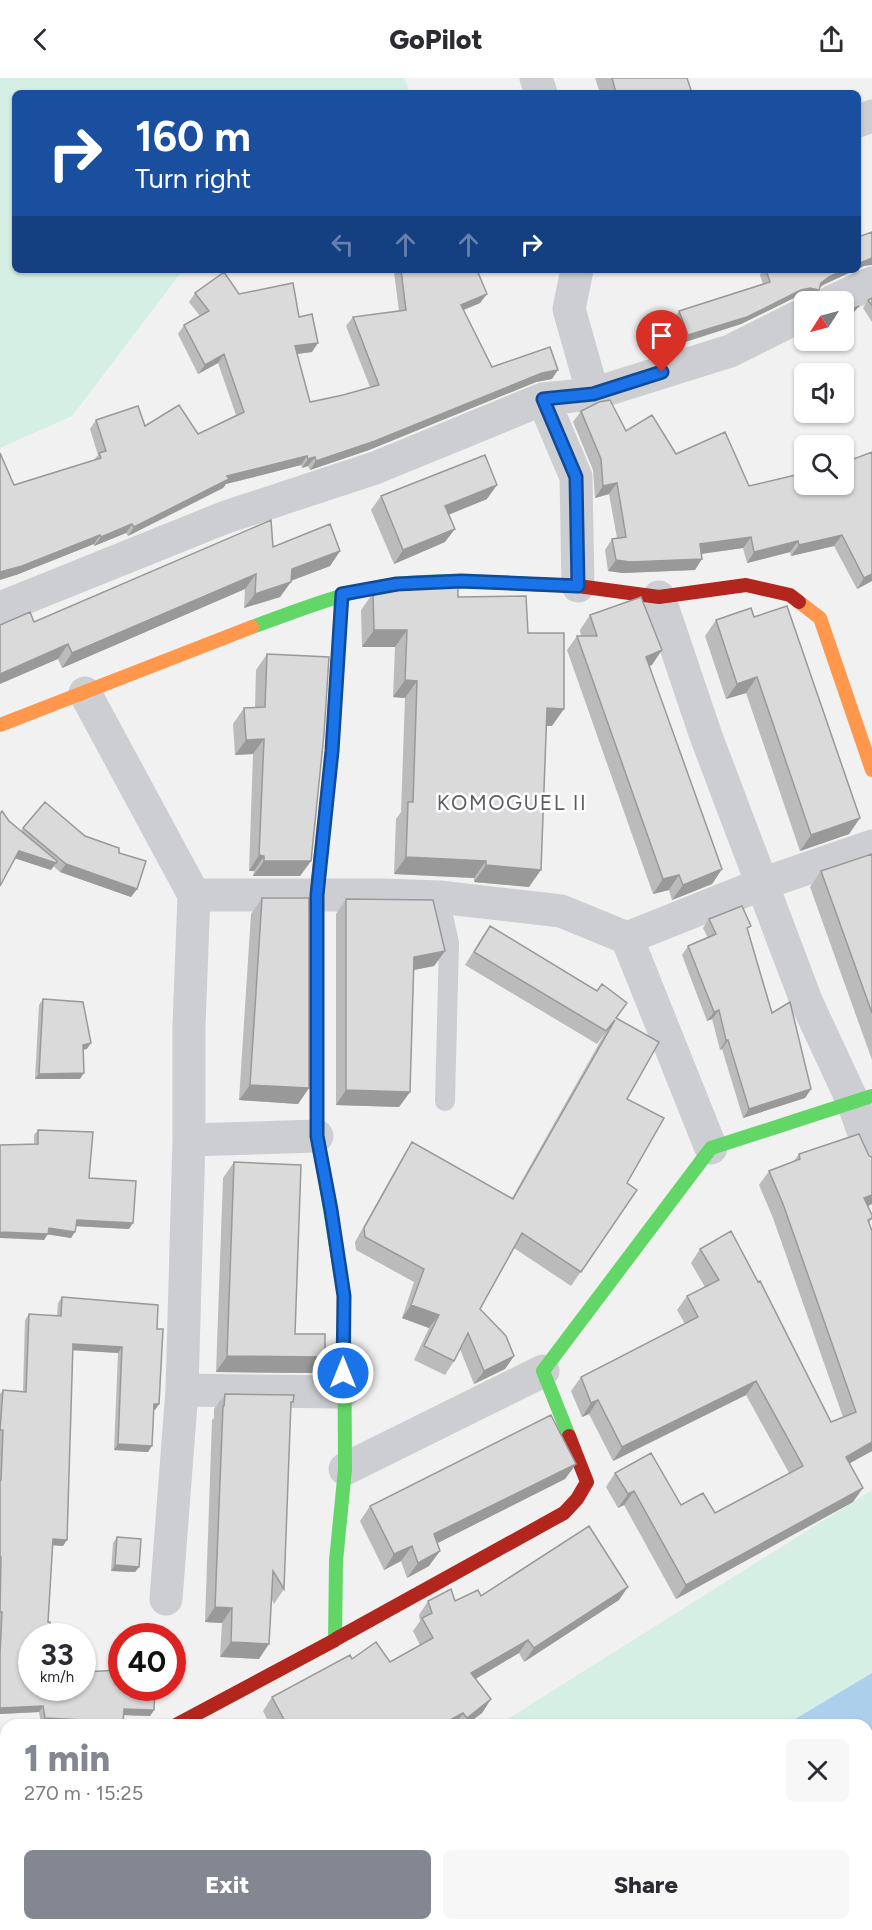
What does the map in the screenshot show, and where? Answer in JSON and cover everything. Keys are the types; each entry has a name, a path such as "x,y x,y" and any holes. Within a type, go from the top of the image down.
{"street":[{"path":"575,273 569,309 593,394"},
{"path":"854,291 872,283"},
{"path":"0,608 226,517 375,468 543,399 593,394 730,351 794,319"},
{"path":"543,399 576,477 578,586"},
{"path":"0,725 342,594 397,584 461,581 578,586 659,597 746,585 790,595 820,618 872,770"},
{"path":"336,1639 336,1561 345,1470 344,1296 317,1136 317,895 332,751 342,594"},
{"path":"659,597 705,736 807,1003 862,1099 872,1156"},
{"path":"85,693 194,895 189,1025 189,1140 183,1390 166,1599"},
{"path":"194,895 438,897 561,911 627,938 762,884 872,846"},
{"path":"627,938 711,1148"},
{"path":"345,1470 543,1371 711,1148 862,1099"},
{"path":"189,1140 317,1136"},
{"path":"187,1719 564,1514 577,1499 587,1482 543,1371"},
{"path":"183,1390 343,1392"}],"lane":[{"path":"438,897 449,943 445,1101"}],"green space":[{"path":"0,78 404,78 409,90 12,90 12,273 181,273 72,416 0,448"},
{"path":"872,1490 872,1673 795,1719 508,1719"}],"water":[{"path":"872,1673 872,1719 795,1719"}],"building":[{"path":"612,78 687,78 691,90 615,90"},
{"path":"872,232 872,258 861,263 861,236"},
{"path":"223,273 239,294 293,283 299,317 312,314 318,343 295,346 310,402 379,385 353,317 406,310 401,273 478,273 487,294 461,305 492,367 550,347 558,370 542,373 375,441 316,461 315,457 308,459 307,456 227,476 229,479 134,527 132,524 22,566 0,572 0,453 14,485 101,458 99,453 106,451 96,420 138,406 145,426 179,405 198,434 244,412 224,354 205,365 184,325 209,311 195,293"},
{"path":"767,273 838,273 821,283 819,290 810,288 794,291 794,294 747,317 688,335 679,311 770,282"},
{"path":"610,400 626,431 652,415 676,454 725,432 749,486 794,475 794,495 854,495 854,459 872,452 872,574 864,578 842,535 799,545 798,541 754,552 751,537 700,544 702,559 630,562 616,560 612,539 626,537 617,483 603,486 601,459 581,411 599,402"},
{"path":"485,455 497,485 445,506 455,529 403,550 381,496"},
{"path":"271,520 273,547 330,524 340,551 292,569 291,582 255,594 256,574 72,653 68,644 0,674 0,625 30,612 34,622"},
{"path":"437,585 437,587 458,587 458,597 526,596 528,633 564,633 564,709 547,708 541,870 486,865 486,861 406,857 408,802 413,802 417,681 405,680 407,630 374,630 373,593 411,586"},
{"path":"641,597 662,650 646,657 722,869 683,885 679,875 663,879 577,636 597,636 590,615"},
{"path":"787,606 860,818 811,835 757,677 737,684 716,620 751,608 754,617"},
{"path":"267,654 329,657 311,861 264,861 264,856 259,855 264,739 246,740 244,708 265,707"},
{"path":"45,802 85,836 119,848 119,853 146,861 137,889 66,864 23,828"},
{"path":"2,811 9,821 57,861 56,863 19,851 0,886 0,814"},
{"path":"872,854 872,1013 821,871"},
{"path":"262,898 309,898 309,1088 250,1085"},
{"path":"346,899 433,900 445,951 414,957 410,1092 346,1090"},
{"path":"742,906 751,926 747,928 772,1013 790,1002 811,1089 749,1109 728,1040 726,1040 719,1010 714,1012 688,946 716,934 709,919"},
{"path":"490,926 597,991 602,984 627,1003 616,1018 659,1042 627,1099 664,1118 627,1183 637,1190 581,1272 522,1233 480,1309 506,1336 514,1356 484,1371 468,1333 454,1361 424,1346 439,1315 411,1305 424,1269 365,1237 364,1228 412,1142 513,1199 615,1020 606,1031 474,952"},
{"path":"43,999 83,1002 91,1043 83,1045 84,1073 39,1074"},
{"path":"38,1130 93,1132 89,1178 136,1181 133,1223 77,1220 75,1232 49,1228 48,1234 0,1232 0,1145 38,1144"},
{"path":"859,1134 869,1156 872,1157 872,1195 864,1198 872,1215 872,1218 868,1220 872,1231 872,1442 846,1457 863,1488 686,1585 634,1491 628,1494 615,1473 651,1453 681,1505 703,1493 715,1513 803,1466 756,1381 622,1447 598,1400 591,1403 581,1377 698,1317 687,1296 719,1280 700,1249 731,1231 758,1282 760,1281 831,1422 856,1412 783,1204 769,1171 800,1159 799,1154"},
{"path":"234,1162 301,1165 295,1334 325,1334 325,1357 227,1356"},
{"path":"62,1297 158,1305 157,1329 163,1329 159,1404 154,1404 152,1446 118,1444 122,1347 73,1344 67,1540 53,1539 48,1622 50,1623 18,1623 18,1701 96,1701 96,1671 108,1671 108,1701 154,1701 154,1710 124,1709 123,1719 45,1718 43,1706 0,1708 2,1612 0,1612 0,1480 3,1430 0,1430 3,1390 26,1392 29,1314 61,1316"},
{"path":"225,1394 294,1395 293,1402 291,1402 284,1589 273,1571 269,1644 231,1642 232,1608 215,1607"},
{"path":"551,1415 576,1464 434,1534 440,1551 418,1563 412,1546 394,1554 370,1506"},
{"path":"589,1526 628,1587 534,1648 528,1640 471,1673 491,1699 467,1718 463,1713 452,1719 284,1719 272,1697 350,1655 352,1659 376,1642 390,1662 433,1638 422,1618 432,1613 428,1601 451,1589 455,1601 478,1590 481,1596"},
{"path":"117,1537 141,1539 139,1567 115,1565"}],"traffic: fast":[{"path":"252,627 324,601 398,584 448,581 531,584"},
{"path":"569,1436 543,1371 711,1148 872,1096"},
{"path":"324,1173 344,1296 345,1469 336,1561 335,1640"}],"traffic: slow":[{"path":"319,872 332,751 342,595"},
{"path":"799,602 820,618 872,770"},
{"path":"0,725 252,627"}],"traffic: jam":[{"path":"531,584 578,586 659,597 746,585 790,595 799,602"},
{"path":"319,872 317,895 317,1136 324,1173"},
{"path":"336,1639 564,1513 577,1499 587,1482 569,1436"},
{"path":"187,1719 335,1640"}],"district":[{"name":"KOMOGUEL II","path":"512,802"}],"route":[{"path":"343,1373 344,1296 317,1136 317,895 332,751 342,594 397,584 461,581 578,586 576,477 543,399 593,394 662,372"}]}
